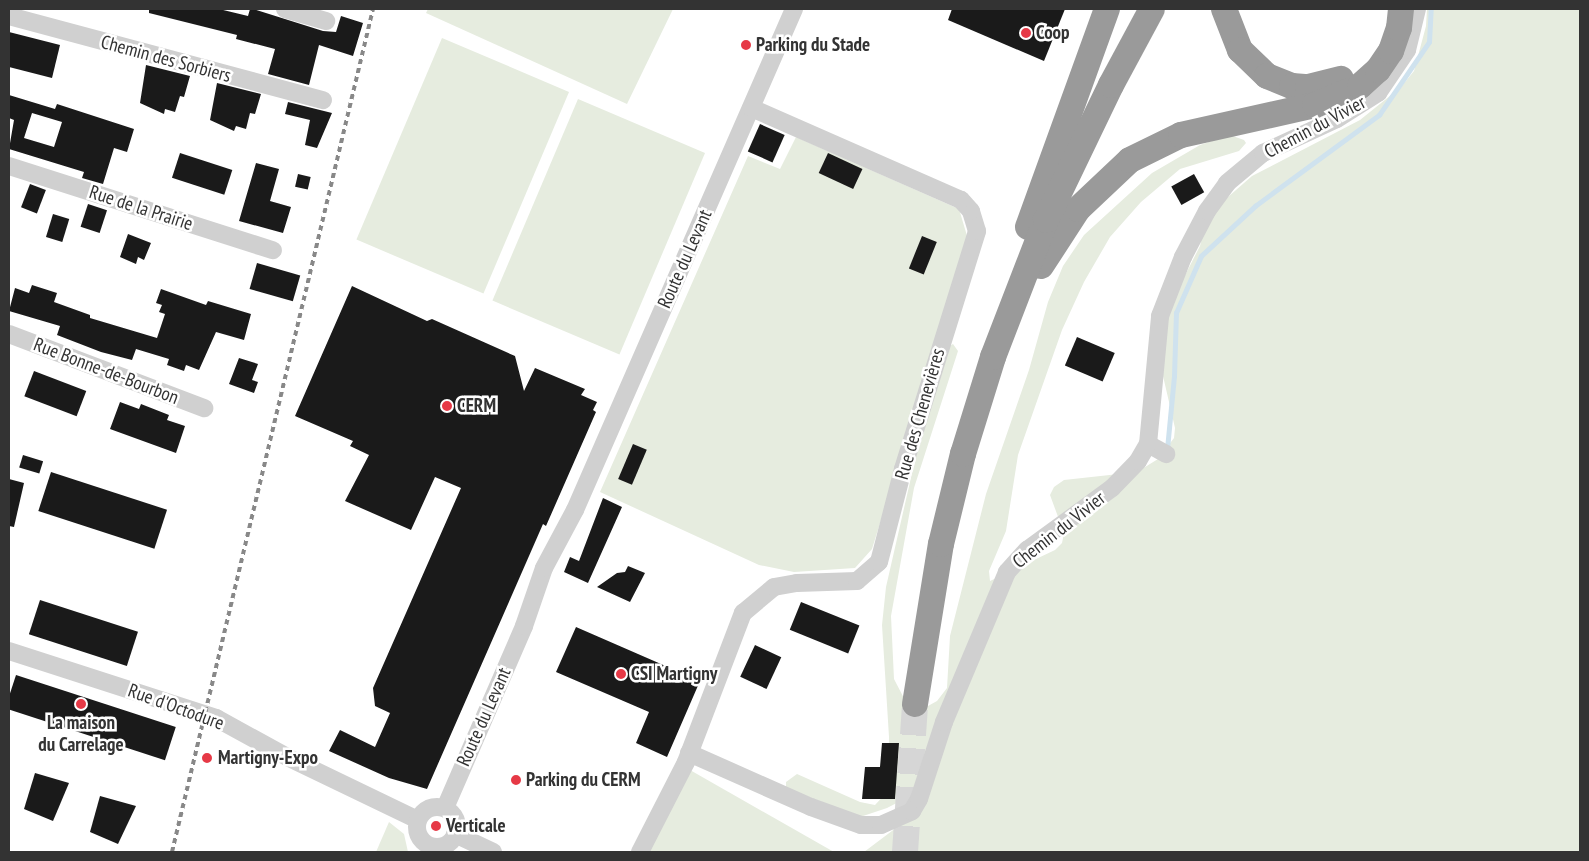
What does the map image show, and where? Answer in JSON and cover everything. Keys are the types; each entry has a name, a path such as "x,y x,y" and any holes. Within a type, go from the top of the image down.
{"highway":[{"path":"915,704 941,544 963,454 993,357 1034,208 1107,9"},
{"path":"993,357 1025,268 1111,85 1152,9"},
{"path":"1077,158 1168,9"},
{"path":"1224,9 1232,36 1253,64 1276,80 1308,88 1338,81 1365,62 1379,41 1387,9"},
{"path":"993,357 1066,226 1115,171 1146,151 1181,135 1315,105 1346,94 1370,78 1385,62 1396,40 1401,9"}],"street":[{"path":"285,9 326,20"},
{"name":"Route du Levant","path":"445,808 524,626 544,568 575,510 794,9"},
{"name":"Chemin du Vivier","path":"689,753 811,807 861,825 881,825 904,817 917,805 944,722 1007,572 1027,550 1112,488 1138,461 1148,444 1160,316 1184,256 1207,211 1227,183 1263,153 1338,119 1378,93 1408,50 1417,9"},
{"name":"Chemin des Sorbiers","path":"9,16 323,100"},
{"name":"Rue des Chenevières","path":"689,753 737,624 751,604 766,592 786,584 857,581 879,562 903,469 977,231 971,211 961,200 751,108"},
{"name":"Rue de la Prairie","path":"9,166 273,250"},
{"name":"Rue Bonne-de-Bourbon","path":"9,334 204,408"},
{"path":"1148,444 1166,454"},
{"name":"Rue d'Octodure","path":"9,651 216,718 280,754 418,820"},
{"path":"640,852 689,753"},
{"path":"445,808 455,819 455,834 443,846 427,849 418,836 418,820 427,809 445,808"},
{"path":"455,834 493,852"}],"shaded area":[{"path":"428,9 673,9 627,104 426,13"},
{"path":"1427,9 1580,9 1580,852 864,852 925,806 927,800 916,793 887,808 860,817 786,788 786,782 797,774 860,802 875,805 888,791 889,737 882,625 886,587 918,447 948,347 953,344 958,351 914,488 891,616 894,679 908,706 928,706 937,701 947,688 950,636 986,494 1029,370 1048,302 1063,266 1084,235 1152,173 1200,145 1230,135 1244,140 1246,143 1239,151 1180,169 1141,202 1110,237 1084,282 1062,330 1018,455 1006,531 989,571 990,581 1055,550 1062,543 1064,533 1050,495 1054,487 1064,480 1137,472 1158,459 1174,438 1175,428 1160,363 1162,336 1179,287 1200,246 1204,229 1220,204 1252,176 1360,120 1401,87 1414,71 1426,26"},
{"path":"442,38 569,92 483,294 356,240"},
{"path":"578,99 705,153 619,355 492,301"},
{"path":"796,137 959,209 968,239 872,549 855,568 794,572 759,565 600,492 748,156 780,169"},
{"path":"690,770 834,852 647,852"},
{"path":"389,822 404,834 408,852 376,852"}],"building":[{"path":"149,9 219,9 248,16 250,9 253,9 323,31 336,32 341,16 363,23 353,56 319,45 309,85 268,74 275,49 236,39 237,35 149,13"},
{"name":"Coop","path":"952,9 1065,9 1044,61 948,20"},
{"path":"9,32 60,45 52,78 9,67"},
{"path":"146,65 190,76 184,97 180,96 175,112 165,109 164,114 140,103"},
{"path":"217,83 261,94 255,114 250,113 246,129 236,126 234,131 210,120"},
{"path":"9,95 55,109 57,104 134,129 127,152 114,148 103,184 82,178 84,172 9,149 14,120 9,118","holes":["32,113 62,122 54,147 24,138"]},
{"path":"288,102 332,113 317,148 305,145 310,120 285,114"},
{"path":"760,124 785,135 772,162 748,151"},
{"path":"180,153 232,170 224,195 172,178"},
{"path":"828,153 862,169 853,189 819,173"},
{"path":"256,163 279,169 270,201 291,207 283,233 239,221"},
{"path":"298,174 311,177 308,190 295,187"},
{"path":"1194,174 1204,192 1181,205 1171,187"},
{"path":"30,184 46,190 37,213 21,207"},
{"path":"88,204 107,210 100,233 81,227"},
{"path":"53,214 69,219 62,242 46,237"},
{"path":"128,234 151,243 144,260 138,257 136,264 120,257"},
{"path":"922,236 937,242 924,274 909,268"},
{"path":"257,263 300,275 293,301 250,289"},
{"path":"32,285 57,293 54,302 90,315 90,318 157,338 165,314 159,312 162,305 156,303 161,289 206,305 208,301 251,314 244,340 216,332 199,370 186,365 184,371 167,365 169,359 136,349 132,360 101,352 57,335 60,326 9,311 15,288 29,293"},
{"name":"CERM","path":"352,286 427,321 432,319 515,356 524,391 535,368 585,389 581,395 597,402 593,410 596,412 546,526 543,524 427,789 389,778 329,751 340,730 375,747 390,713 375,706 373,688 461,488 435,477 411,530 345,501 369,455 350,446 353,441 295,416"},
{"path":"1077,337 1115,353 1103,382 1065,366"},
{"path":"239,358 258,364 252,380 258,382 254,393 229,384"},
{"path":"34,371 86,391 77,416 24,396"},
{"path":"120,402 139,409 141,404 169,415 167,420 185,426 176,453 110,429"},
{"path":"633,444 647,450 632,485 618,479"},
{"path":"23,455 43,461 39,474 19,467"},
{"path":"51,472 167,510 154,549 38,511"},
{"path":"9,479 24,483 14,527 9,526"},
{"path":"603,498 622,507 588,583 564,572 570,557 579,561"},
{"path":"628,566 645,573 630,602 597,587 617,573 625,572"},
{"path":"40,600 138,632 127,666 29,634"},
{"path":"801,602 859,626 848,653 790,630"},
{"name":"CSI Martigny","path":"576,627 700,681 667,757 636,743 649,712 556,672"},
{"path":"755,645 781,657 766,689 740,677"},
{"path":"16,675 176,727 165,760 9,710 9,697"},
{"path":"882,743 899,743 895,799 862,799 865,767 880,767"},
{"path":"35,773 69,783 53,821 24,809"},
{"path":"100,796 136,806 118,844 90,832"}],"waterway":[{"path":"1167,449 1174,376 1176,313 1201,256 1255,206 1379,115 1429,42 1431,9"}],"tunnel":[{"path":"905,852 915,704"}],"railway":[{"path":"172,852 373,9"}],"place":[{"name":"Coop","path":"1026,33"},
{"name":"Parking du Stade","path":"746,45"},
{"name":"CERM","path":"447,406"},
{"name":"CSI Martigny","path":"621,674"},
{"name":"La maison du Carrelage","path":"81,704"},
{"name":"Martigny-Expo","path":"207,758"},
{"name":"Parking du CERM","path":"516,780"},
{"name":"Verticale","path":"436,826"}]}
